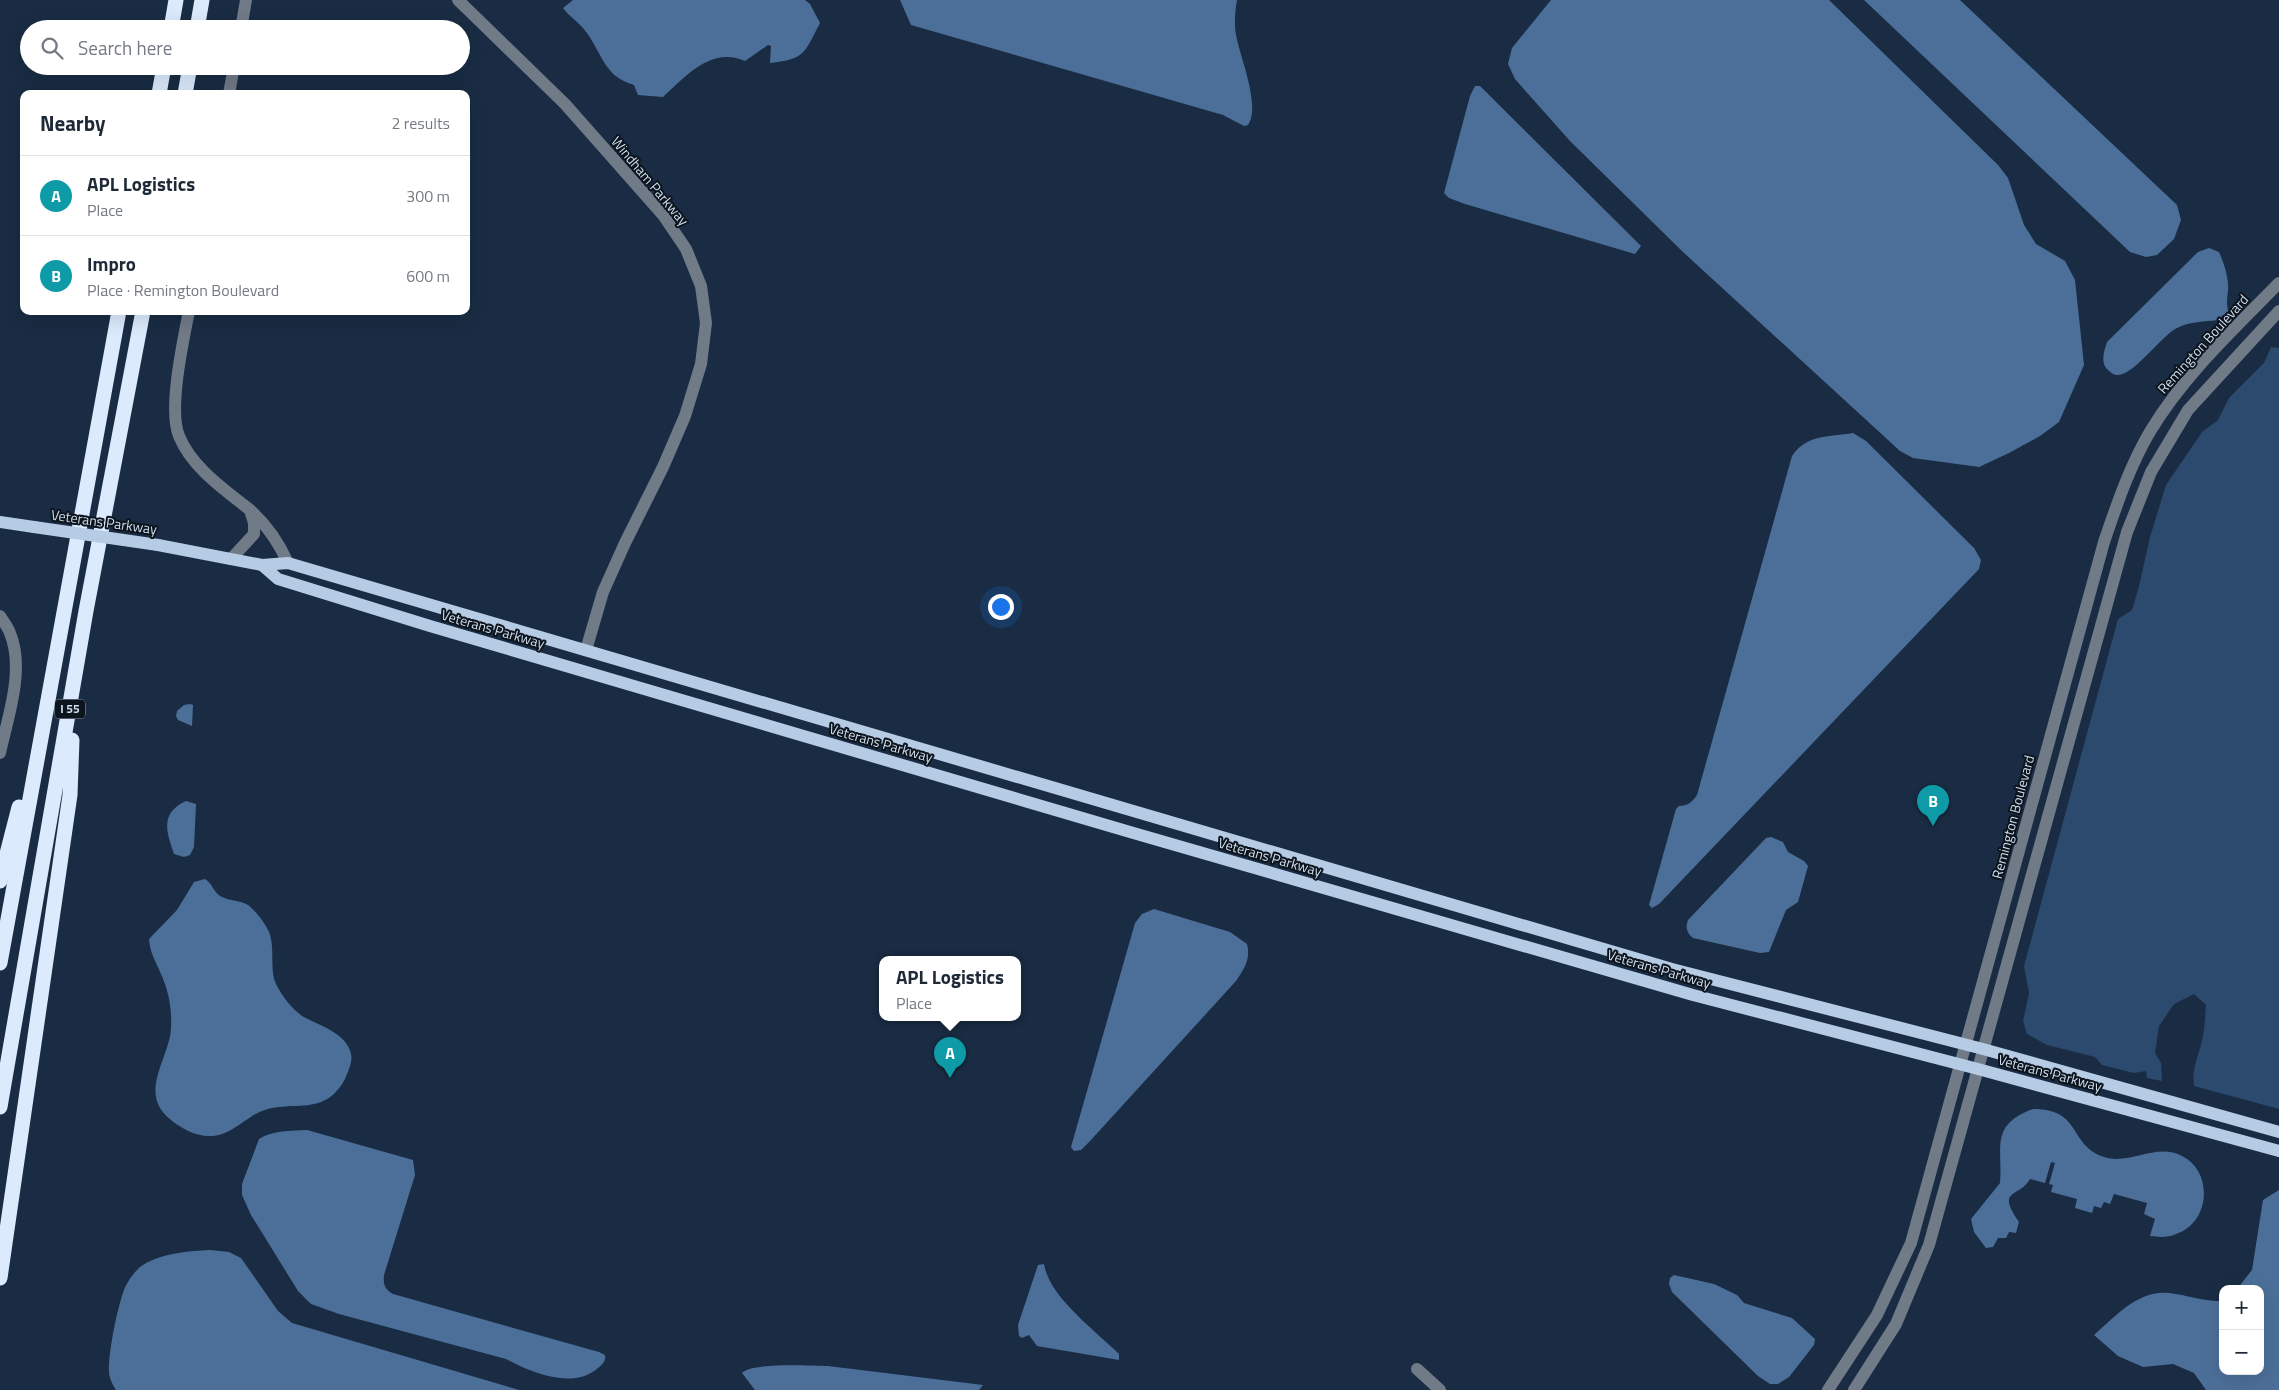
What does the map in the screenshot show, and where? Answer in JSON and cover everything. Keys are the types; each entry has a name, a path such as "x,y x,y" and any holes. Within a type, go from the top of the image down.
{"highway":[{"path":"173,20 176,0"},
{"path":"199,20 202,0"},
{"path":"160,90 162,75"},
{"path":"185,90 188,75"},
{"name":"I 55","path":"0,963 117,315"},
{"name":"I 55","path":"0,1107 74,684 142,315"},
{"path":"0,881 50,682"},
{"path":"0,1278 70,795 74,684"}],"main road":[{"name":"Veterans Parkway","path":"0,522 158,545 262,565 288,563 1672,969 1983,1049 2279,1132"},
{"name":"Veterans Parkway","path":"262,565 278,578 430,626 1120,830 1692,995 1961,1064 2279,1151"}],"street":[{"path":"243,20 246,0"},
{"name":"Windham Parkway","path":"458,0 565,104 663,215 686,250 701,286 706,323 701,364 685,416 663,467 624,543 603,592 586,650"},
{"path":"230,90 232,75"},
{"name":"Remington Boulevard","path":"1828,1390 1877,1315 1911,1243 2104,542 2125,481 2151,430 2177,392 2279,282"},
{"path":"1854,1390 1896,1324 1929,1244 2127,532 2151,472 2188,410 2279,311"},
{"path":"188,315 175,400 178,436 194,460 221,487 262,520 288,563"},
{"path":"231,559 254,534 254,523 250,510"},
{"path":"0,616 10,632 14,649 15,681 0,753"},
{"path":"1417,1369 1440,1390"}],"shaded area":[{"path":"573,0 805,0 810,4 820,23 807,48 791,59 770,63 771,46 768,45 745,61 733,57 721,57 699,66 663,97 638,95 634,85 623,81 609,69 583,28 563,8"},
{"path":"900,0 1237,0 1235,31 1251,94 1251,117 1248,125 1244,126 1223,115 911,25"},
{"path":"1551,0 1829,0 1998,165 2008,178 2024,225 2036,244 2065,261 2075,280 2084,365 2059,422 2040,436 1979,467 1913,458 1900,451 1683,252 1570,141 1515,79 1508,64 1512,48"},
{"path":"1864,0 1960,0 2177,205 2181,220 2174,239 2157,255 2146,257 2130,252"},
{"path":"1475,86 1480,86 1641,246 1635,254 1465,204 1449,198 1444,193 1470,96"},
{"path":"2209,248 2219,252 2224,266 2228,281 2227,307 2229,314 2223,315 2218,320 2192,323 2177,328 2132,369 2118,375 2110,372 2103,360 2107,342 2198,252"},
{"path":"2271,347 2279,348 2279,1109 2194,1086 2193,1079 2203,1036 2206,1005 2194,994 2174,1004 2159,1026 2155,1053 2161,1063 2162,1081 2147,1078 2146,1071 2134,1073 2102,1065 2095,1057 2047,1045 2027,1034 2023,1021 2029,993 2024,966 2118,619 2132,610 2150,537 2166,485 2202,432 2218,420 2229,398 2264,363"},
{"path":"1853,433 1866,441 1974,548 1981,560 1979,569 1659,904 1652,908 1649,905 1676,809 1679,806 1690,803 1697,795 1792,456 1804,444 1812,440"},
{"path":"184,705 193,705 192,726 178,720 176,716 177,711"},
{"path":"186,801 196,804 194,847 190,855 184,857 174,854 167,830 167,823 172,811"},
{"path":"1771,837 1783,842 1788,852 1804,861 1808,866 1798,902 1786,910 1769,952 1760,953 1693,938 1687,930 1688,920 1766,838"},
{"path":"205,879 220,896 248,905 259,916 270,935 274,979 281,993 302,1016 331,1030 344,1040 351,1054 350,1066 345,1079 337,1091 328,1099 308,1105 286,1106 262,1111 232,1130 212,1136 195,1134 180,1126 161,1110 156,1099 158,1076 171,1029 171,1014 166,987 152,953 149,939 177,910 194,882"},
{"path":"1154,909 1230,932 1247,944 1246,964 1236,981 1090,1141 1081,1150 1074,1151 1071,1147 1135,923 1142,914"},
{"path":"2033,1109 2048,1110 2067,1120 2084,1143 2101,1156 2111,1159 2122,1159 2152,1153 2172,1152 2182,1156 2192,1163 2199,1173 2203,1185 2204,1197 2196,1219 2187,1228 2176,1234 2166,1237 2150,1236 2155,1219 2144,1214 2147,1203 2114,1194 2110,1204 2104,1202 2101,1208 2094,1206 2092,1213 2075,1208 2077,1199 2051,1192 2053,1185 2049,1184 2055,1163 2051,1162 2045,1183 2030,1179 2026,1185 2009,1198 2009,1204 2019,1222 2016,1233 2009,1232 2006,1238 1998,1238 1993,1247 1986,1248 1974,1232 1971,1219 2000,1183 2000,1148 2004,1130 2019,1115"},
{"path":"307,1130 413,1160 415,1175 384,1275 385,1286 390,1292 599,1352 605,1355 603,1364 588,1375 577,1378 552,1377 540,1374 506,1359 339,1314 311,1304 298,1291 251,1215 242,1195 242,1184 259,1139 276,1132"},
{"path":"2279,1190 2279,1390 2206,1390 2194,1373 2173,1364 2143,1367 2118,1356 2094,1335 2128,1306 2147,1296 2169,1293 2219,1301 2219,1375 2264,1375 2264,1285 2240,1285 2252,1270 2263,1200"},
{"path":"210,1250 229,1252 241,1258 278,1311 292,1323 519,1390 116,1390 109,1374 110,1354 113,1332 124,1289 131,1277 143,1265 167,1255"},
{"path":"1044,1264 1055,1289 1064,1301 1119,1354 1119,1360 1037,1346 1029,1335 1022,1338 1019,1336 1018,1325 1038,1265"},
{"path":"1674,1275 1714,1284 1737,1295 1744,1303 1792,1318 1815,1339 1814,1345 1789,1377 1778,1384 1770,1384 1758,1376 1672,1292 1669,1284 1670,1278"},
{"path":"769,1366 828,1366 983,1385 979,1390 755,1390 742,1373 757,1367"}],"place":[{"name":"Impro","path":"1933,826"},
{"name":"APL Logistics","path":"950,1078"}]}
